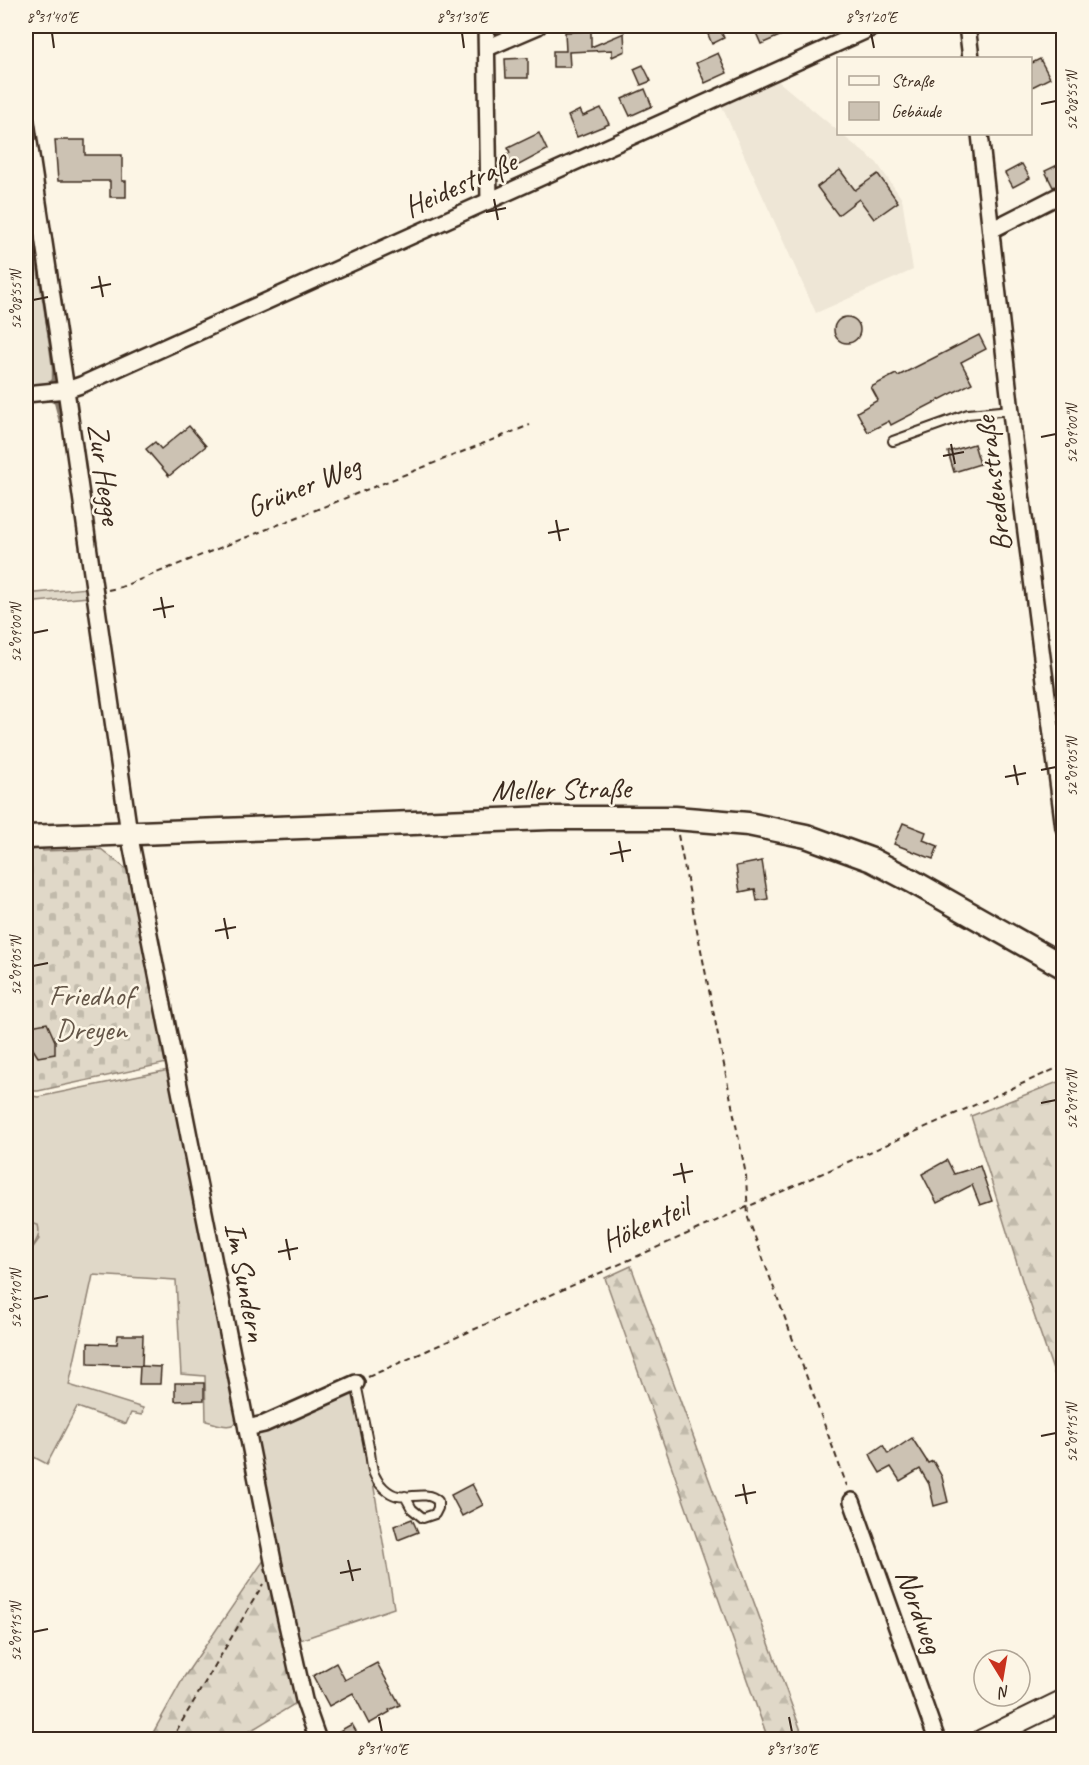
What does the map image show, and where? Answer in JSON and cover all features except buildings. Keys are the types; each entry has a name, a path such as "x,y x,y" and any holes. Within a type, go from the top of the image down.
{"main road":[{"name":"Meller Straße","path":"26,837 550,818 675,818 748,824 806,836 872,861 912,881 1064,967"}],"street":[{"path":"486,26 489,201"},
{"path":"487,48 538,26"},
{"name":"Heidestraße","path":"26,394 66,390 200,332 876,26"},
{"path":"967,26 971,57"},
{"name":"Zur Hegge","path":"26,122 129,833"},
{"name":"Bredenstraße","path":"980,135 1011,410 1064,828"},
{"path":"991,230 1064,193"},
{"name":"Im Sundern","path":"129,833 274,1566 304,1700 318,1740"},
{"path":"247,1428 264,1424 356,1383"},
{"name":"Nordweg","path":"852,1501 937,1740"},
{"path":"982,1740 1064,1700"}],"lane":[{"path":"893,441 968,414 1011,410"},
{"path":"356,1383 375,1475 384,1489 398,1496 405,1496"}],"path":[{"name":"Grüner Weg","path":"94,593 121,587 530,425"},
{"path":"675,818 746,1175 748,1218 852,1501"},
{"name":"Hökenteil","path":"356,1383 1064,1065"},
{"path":"171,1740 274,1566"}],"shaded area":[{"path":"772,76 837,130 837,135 842,135 877,163 902,199 913,270 816,313 719,100"}],"green space":[{"path":"26,221 31,228 56,383 26,386"},
{"path":"87,588 88,597 26,603 26,594"},
{"name":"Friedhof Dreyen","path":"42,846 43,851 101,849 131,873 167,1063 38,1091 26,1091 26,847"},
{"path":"169,1070 240,1419 228,1426 206,1421 205,1376 181,1374 176,1280 93,1275 69,1385 143,1408 142,1415 131,1413 126,1424 77,1407 47,1464 26,1453 26,1257 39,1239 26,1223 26,1095 38,1097"},
{"path":"1063,1080 1063,1399 1023,1283 971,1116"},
{"path":"26,1222 38,1225 39,1234 26,1257"},
{"path":"631,1266 804,1739 768,1739 605,1278"},
{"path":"354,1388 394,1608 297,1641 255,1435 258,1431"},
{"path":"264,1560 298,1702 237,1739 149,1740 184,1677"}],"waterway":[{"path":"26,68 29,95"},
{"path":"42,277 54,369 54,380 49,385"},
{"path":"40,400 50,399 56,402 61,421"}]}
